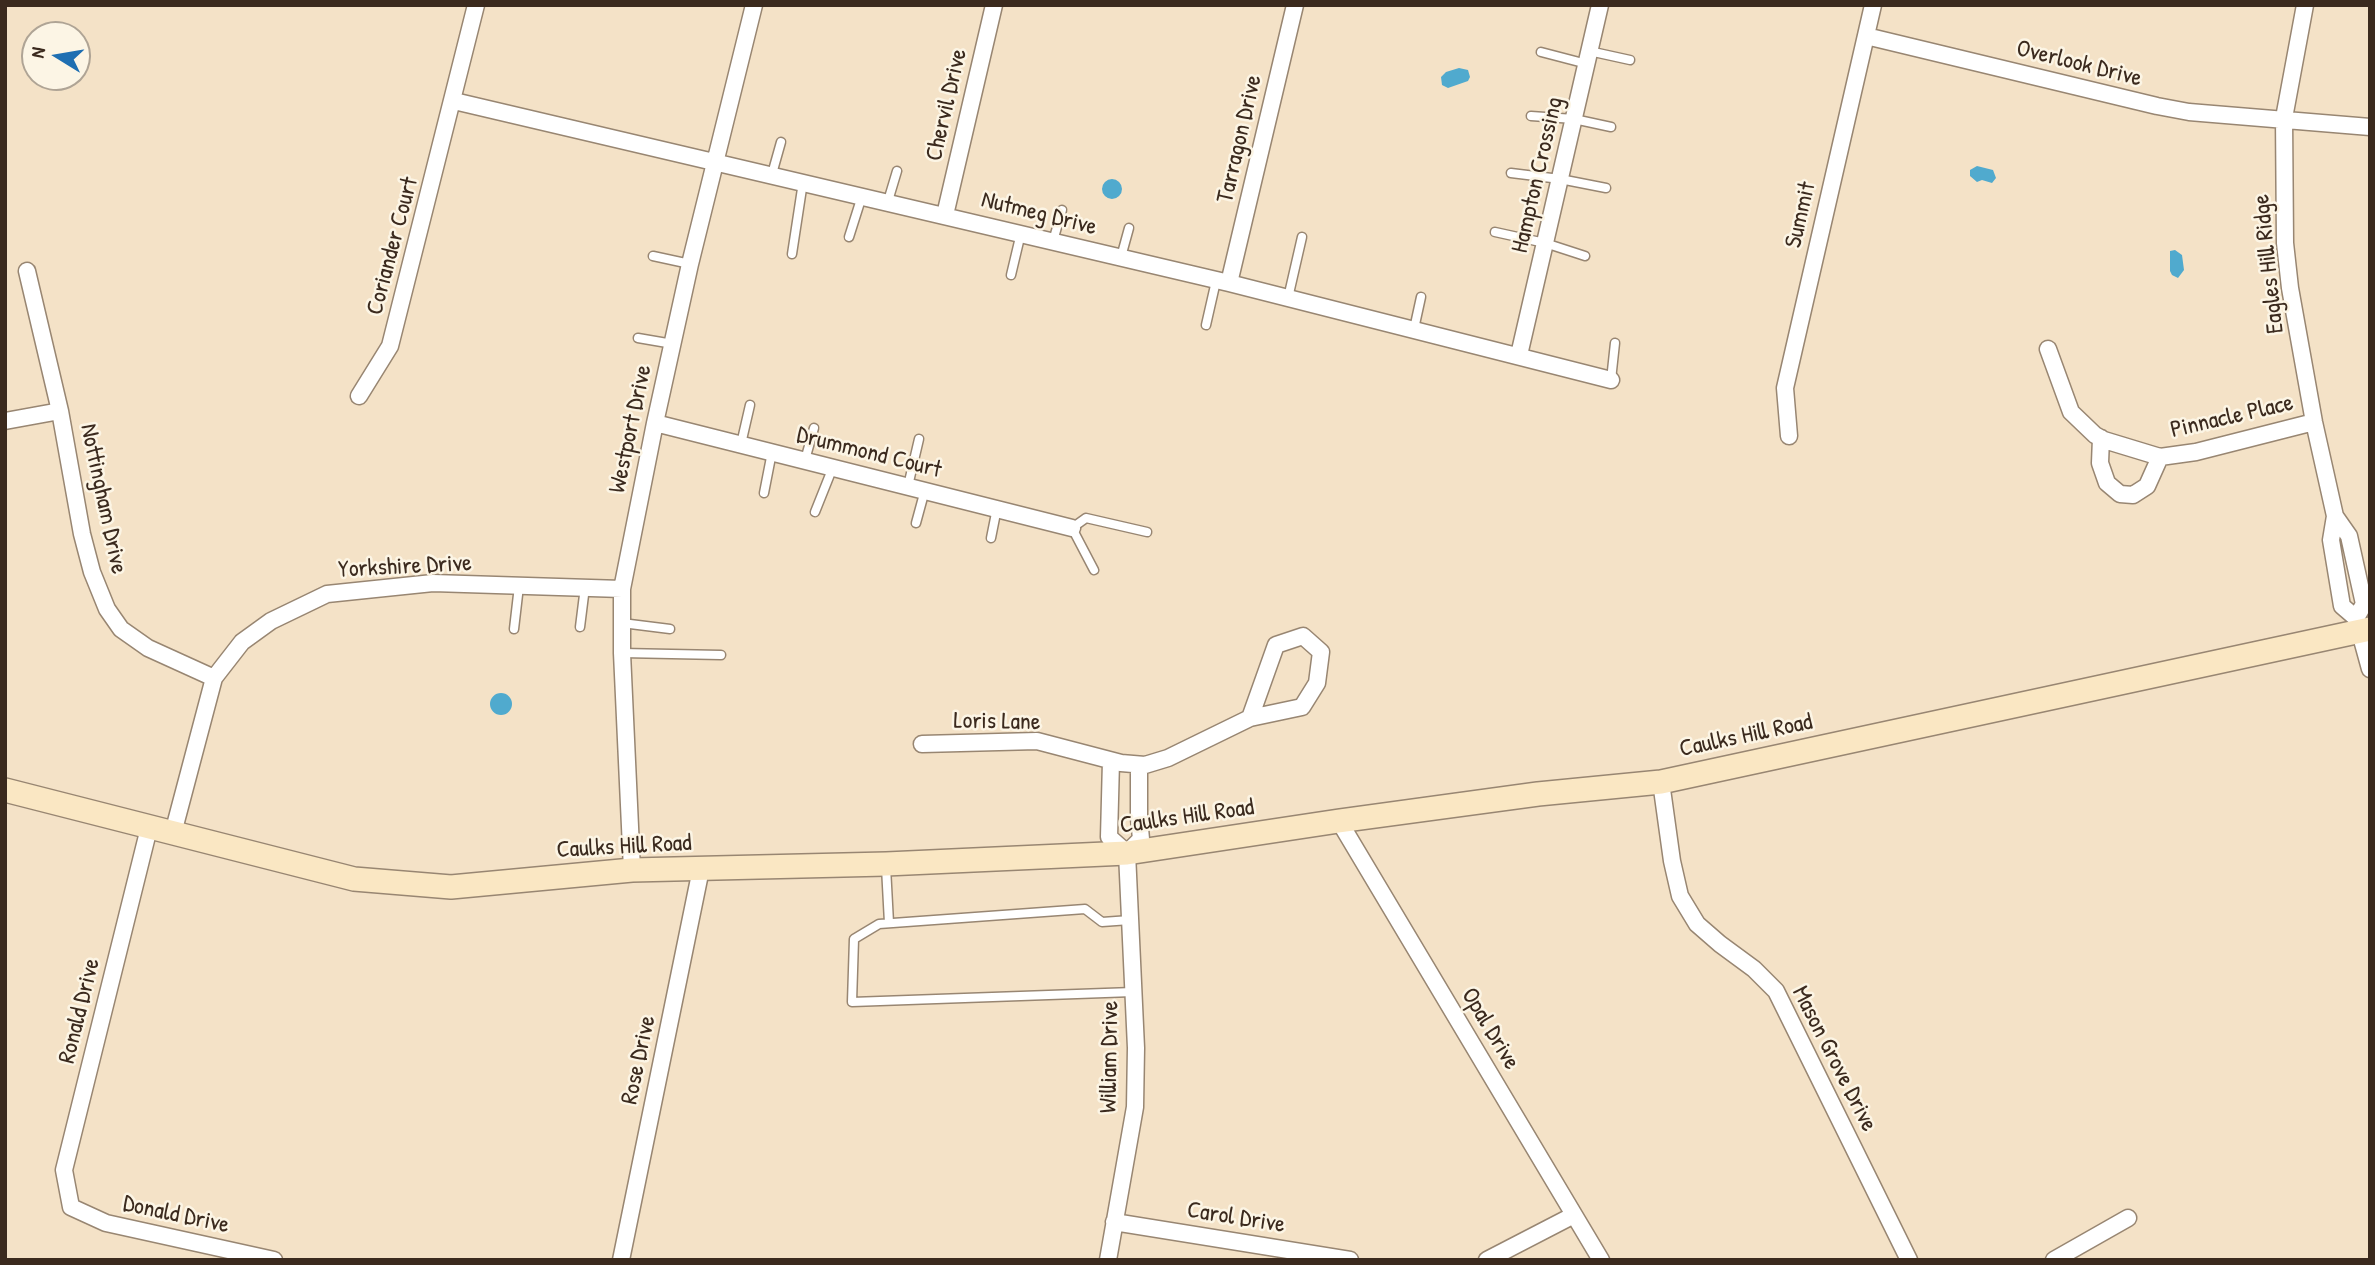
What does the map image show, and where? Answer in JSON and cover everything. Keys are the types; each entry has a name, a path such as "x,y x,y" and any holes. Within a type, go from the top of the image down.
{"main road":[{"name":"Caulks Hill Road","path":"5,790 354,879 451,887 632,870 886,864 1127,853 1538,794 1661,782 2362,626"}],"street":[{"name":"Coriander Court","path":"359,396 390,346 477,5"},
{"name":"Westport Drive","path":"632,870 622,653 622,589 690,264 754,5"},
{"name":"Chervil Drive","path":"945,215 994,5"},
{"name":"Tarragon Drive","path":"1223,282 1295,5"},
{"name":"Hampton Crossing","path":"1519,355 1600,5"},
{"name":"Summit","path":"1788,436 1785,388 1873,5"},
{"name":"Eagles Hill Ridge","path":"2305,5 2284,118 2285,243 2290,288 2314,422 2335,516 2331,540 2342,606 2362,626 2370,669"},
{"name":"Overlook Drive","path":"1866,36 2157,106 2370,127"},
{"name":"Nutmeg Drive","path":"454,101 1121,257 1611,380"},
{"name":"Nottingham Drive","path":"27,271 60,411 82,534 92,572 107,609 121,629 148,648 214,678"},
{"name":"Pinnacle Place","path":"2048,349 2071,412 2101,439 2160,457 2196,452 2314,422"},
{"path":"5,421 60,411"},
{"name":"Drummond Court","path":"655,423 1072,528"},
{"name":"Pinnacle Place","path":"2101,439 2100,463 2107,483 2120,494 2133,495 2147,486 2160,457"},
{"name":"Yorkshire Drive","path":"173,834 214,678 242,642 271,621 327,594 433,583 622,589"},
{"name":"Loris Lane","path":"922,744 1037,741 1111,761 1139,765 1168,758 1250,718 1302,707 1317,683 1321,652 1303,636 1276,645 1250,718"},
{"path":"1111,761 1109,836 1127,853 1141,839 1139,765"},
{"name":"Mason Grove Drive","path":"1661,782 1672,861 1680,896 1697,924 1754,969 1776,991 1909,1260"},
{"name":"Opal Drive","path":"1339,821 1601,1260"},
{"name":"Ronald Drive","path":"71,1207 64,1170 149,828"},
{"name":"William Drive","path":"1108,1260 1135,1107 1136,1048 1127,853"},
{"name":"Rose Drive","path":"621,1260 701,869"},
{"name":"Donald Drive","path":"71,1207 106,1223 274,1260"},
{"path":"1487,1260 1574,1215"},
{"path":"2054,1260 2128,1218"},
{"name":"Carol Drive","path":"1114,1222 1350,1260"}],"lane":[{"path":"1541,52 1630,60"},
{"path":"1531,116 1574,119 1611,127"},
{"path":"772,174 781,142"},
{"path":"888,201 897,171"},
{"path":"1511,173 1606,188"},
{"path":"792,254 803,182"},
{"path":"849,237 862,195"},
{"path":"1053,241 1062,211"},
{"path":"1121,257 1129,228"},
{"path":"1495,232 1545,243 1585,256"},
{"path":"1011,275 1021,233"},
{"path":"1288,298 1302,237"},
{"path":"653,256 690,264"},
{"path":"1206,325 1223,282"},
{"path":"1414,329 1421,297"},
{"path":"638,338 673,344"},
{"path":"1611,380 1615,343"},
{"path":"741,444 750,405"},
{"path":"805,460 814,428"},
{"path":"908,486 919,439"},
{"path":"764,492 772,452"},
{"path":"815,512 833,467"},
{"path":"916,523 925,490"},
{"path":"990,538 997,508"},
{"path":"1094,570 1072,528 1086,518 1147,532"},
{"path":"514,629 519,586"},
{"path":"580,627 585,587"},
{"path":"622,623 670,629"},
{"path":"622,653 721,655"},
{"path":"886,864 889,923"},
{"path":"1130,920 1102,922 1085,909 879,924 854,939 852,1002 1133,992"}],"water":[{"path":"1459,68 1468,70 1468,81 1448,88 1442,85 1441,77 1446,72"},
{"path":"1977,166 1993,170 1996,178 1992,183 1982,180 1977,182 1970,176 1970,170"},
{"path":"1108,179 1116,179 1122,189 1116,199 1108,199 1102,193 1102,185"},
{"path":"2175,250 2182,255 2184,270 2178,278 2170,271 2170,251"},
{"path":"501,693 509,696 512,704 509,712 501,715 493,712 490,704 493,696"}]}
